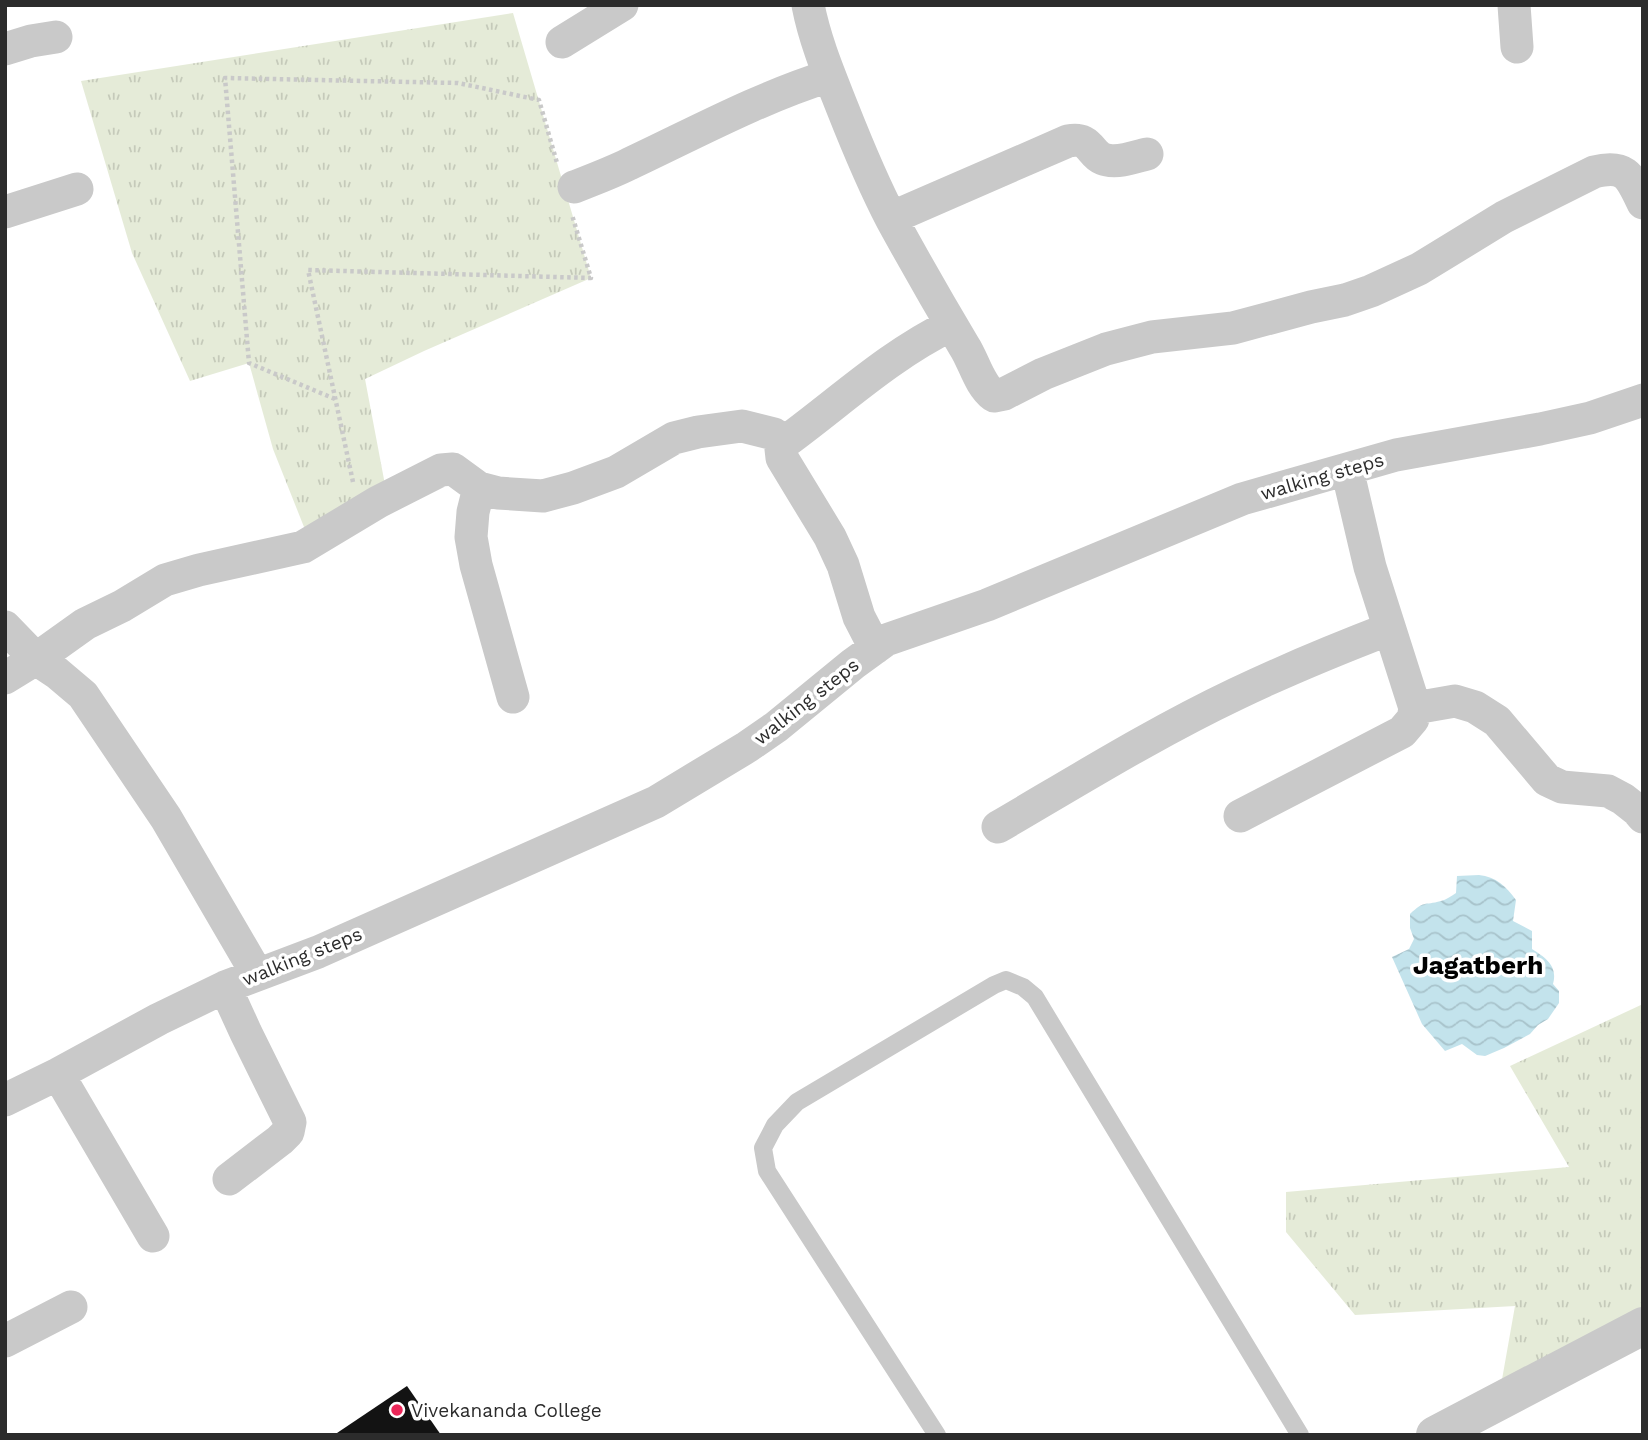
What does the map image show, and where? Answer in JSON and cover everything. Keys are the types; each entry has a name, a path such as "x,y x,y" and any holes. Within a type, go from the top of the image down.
{"street":[{"path":"562,42 622,5"},
{"path":"808,5 812,27 829,76 891,218 966,348 982,381 994,396 1106,349 1152,337 1233,328 1371,292 1419,269 1504,217 1594,172 1609,168 1620,170 1631,180 1643,203"},
{"path":"1514,5 1517,47"},
{"path":"5,49 55,37"},
{"path":"568,189 627,165 769,97 829,76"},
{"path":"891,218 1075,139 1085,142 1099,157 1108,161 1147,155"},
{"path":"5,212 77,189"},
{"path":"875,648 859,617 843,565 830,537 782,458 781,449 785,442 890,360 951,324"},
{"name":"walking steps","path":"5,1100 225,987 318,952 656,802 747,747 886,640 987,605 1242,499 1396,455 1590,418 1643,400"},
{"path":"5,678 85,624 165,580 200,569 303,547 398,491 441,470 453,470 479,488 498,493 543,496 616,472 655,448 698,432 742,426 774,434 785,442"},
{"path":"1240,816 1402,732 1413,719 1415,708 1370,567 1347,469"},
{"path":"479,488 471,537 476,565 513,697"},
{"path":"5,627 36,659 83,695 166,818 257,974"},
{"path":"998,827 1155,736 1235,695 1312,659 1389,629"},
{"path":"1415,708 1455,701 1475,707 1497,722 1547,780 1562,787 1608,791 1623,799 1643,817"},
{"path":"225,987 290,1122 288,1132 280,1140 229,1179"},
{"path":"58,1074 153,1236"},
{"path":"5,1341 71,1307"},
{"path":"1435,1435 1643,1326"}],"lane":[{"path":"937,1435 767,1171 763,1148 775,1125 797,1102 1006,980 1023,987 1035,997 1300,1435"}],"path":[{"path":"335,399 249,363 225,78 458,83 539,100 568,189 591,278 308,270 359,513"}],"green space":[{"path":"513,13 591,278 365,379 386,490 306,532 273,449 249,363 190,381 132,253 81,81"},
{"path":"1643,1004 1643,1322 1498,1402 1515,1306 1355,1315 1286,1232 1286,1192 1569,1167 1510,1066"}],"water":[{"path":"1479,875 1500,883 1516,900 1513,921 1532,931 1532,949 1550,963 1554,972 1553,984 1559,991 1559,1003 1548,1019 1530,1034 1485,1056 1477,1055 1462,1044 1445,1051 1422,1024 1392,957 1409,949 1414,939 1410,928 1410,914 1422,905 1443,900 1456,893 1457,876"}],"building":[{"name":"Vivekananda College","path":"407,1386 441,1435 334,1435"}],"place":[{"name":"Vivekananda College","path":"397,1410"}],"district":[{"name":"Jagatberh","path":"1478,965"}]}
